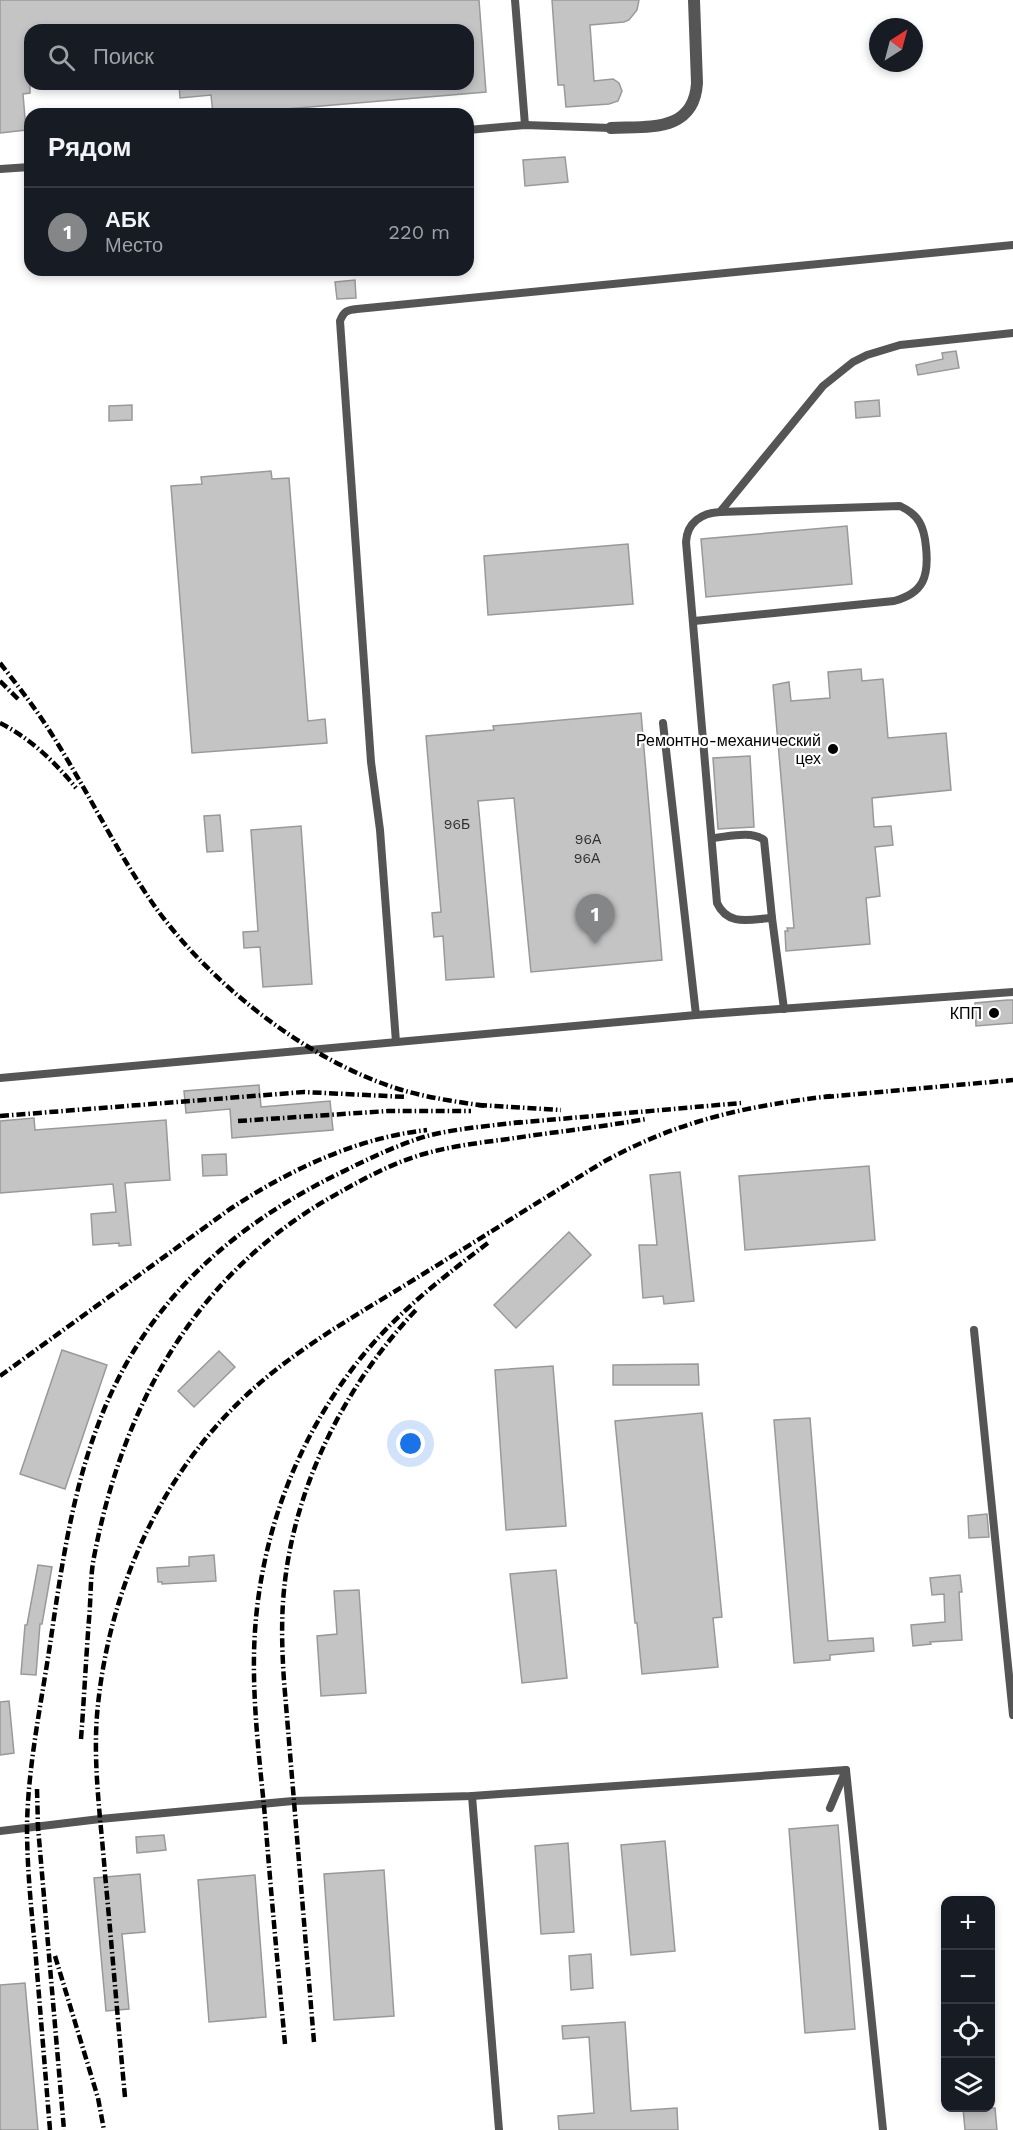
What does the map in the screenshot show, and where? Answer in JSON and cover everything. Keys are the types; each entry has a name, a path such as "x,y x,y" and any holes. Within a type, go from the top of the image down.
{"street":[{"path":"611,128 671,123 692,108 697,83 694,0"}],"lane":[{"path":"515,0 525,125"},
{"path":"474,129 525,125 611,128"},
{"path":"0,169 24,167"},
{"path":"396,1042 380,830 371,762 340,321 343,314 347,310 1013,245"},
{"path":"720,512 823,386 853,362 867,355 900,345 1013,333"},
{"path":"694,621 894,601 911,595 924,581 927,572 928,561 923,526 914,514 900,506 712,512 700,517 692,524 686,536 717,903 732,919 772,918"},
{"path":"663,723 696,1015"},
{"path":"712,838 749,835 759,836 764,840 784,1009"},
{"path":"0,1078 696,1015 1013,992"},
{"path":"974,1330 1013,1715"},
{"path":"0,1831 293,1801 472,1796 846,1770"},
{"path":"830,1808 846,1770"},
{"path":"846,1770 883,2130"},
{"path":"472,1796 499,2130"}],"building":[{"path":"0,0 479,0 486,92 297,108 212,108 211,95 180,98 179,90 474,90 474,24 24,24 24,90 30,90 30,93 23,94 24,130 0,133"},
{"path":"552,0 639,0 637,10 629,20 590,25 594,81 613,79 619,83 622,91 618,101 609,104 566,107 564,85 558,85"},
{"path":"565,157 568,182 525,186 523,160"},
{"path":"355,280 356,298 337,299 335,282"},
{"path":"956,351 959,368 918,375 916,365 943,359 942,353"},
{"path":"879,400 880,416 856,418 855,402"},
{"path":"132,405 132,420 109,421 109,406"},
{"path":"271,471 272,479 289,478 308,721 325,719 327,743 192,753 171,486 202,484 201,477"},
{"path":"847,526 852,584 706,597 701,539"},
{"path":"628,544 633,604 488,615 484,556"},
{"name":"Ремонтно-механический цех","path":"861,669 862,681 883,679 888,738 946,733 951,790 872,798 874,827 891,826 893,845 875,847 880,896 866,898 870,944 786,951 785,931 788,931 787,928 794,928 773,685 789,682 791,701 830,698 828,672"},
{"path":"641,713 662,960 531,972 514,798 478,801 494,977 446,980 443,936 434,937 432,913 441,912 426,736 494,730 493,726"},
{"path":"750,756 754,827 718,829 713,758"},
{"path":"220,815 223,851 207,852 204,816"},
{"path":"301,826 312,984 263,987 260,947 244,948 243,932 258,931 251,830"},
{"name":"КПП","path":"1013,1000 1013,1023 976,1026 975,1003"},
{"path":"259,1085 261,1107 330,1101 333,1130 232,1138 230,1109 186,1113 184,1091"},
{"path":"34,1118 35,1130 166,1120 170,1180 125,1183 131,1245 119,1246 119,1243 93,1245 91,1214 116,1212 113,1184 0,1193 0,1121"},
{"path":"226,1154 227,1175 203,1176 202,1155"},
{"path":"869,1166 875,1240 745,1250 739,1176"},
{"path":"680,1172 694,1301 664,1304 663,1296 643,1298 639,1245 657,1245 650,1175"},
{"path":"569,1232 591,1255 516,1328 494,1305"},
{"path":"62,1350 107,1365 65,1489 20,1474"},
{"path":"219,1351 235,1367 194,1407 178,1391"},
{"path":"698,1364 699,1385 613,1385 613,1365"},
{"path":"553,1366 566,1526 506,1530 495,1370"},
{"path":"702,1413 722,1617 713,1618 718,1667 642,1674 615,1421"},
{"path":"810,1418 828,1641 873,1638 874,1651 830,1655 830,1660 794,1663 774,1420"},
{"path":"987,1514 989,1537 969,1538 968,1516"},
{"path":"214,1555 216,1581 162,1584 158,1582 157,1568 189,1566 189,1557"},
{"path":"38,1565 52,1567 42,1624 40,1624 36,1675 21,1674 25,1625 27,1625"},
{"path":"556,1570 567,1678 522,1683 510,1574"},
{"path":"960,1575 962,1640 930,1642 931,1644 913,1646 911,1625 945,1622 944,1594 932,1595 930,1578"},
{"path":"359,1590 366,1693 321,1696 317,1636 337,1634 334,1591"},
{"path":"9,1701 14,1753 0,1755 0,1702"},
{"path":"838,1825 855,2029 805,2033 789,1829"},
{"path":"164,1835 166,1850 137,1853 136,1837"},
{"path":"665,1841 675,1951 631,1955 621,1845"},
{"path":"568,1843 574,1932 541,1934 535,1846"},
{"path":"384,1870 394,2016 334,2020 324,1874"},
{"path":"140,1874 145,1932 122,1934 129,2009 106,2011 94,1878"},
{"path":"255,1875 266,2017 209,2022 198,1880"},
{"path":"591,1954 593,1988 571,1990 569,1956"},
{"path":"25,1983 38,2130 0,2130 0,1985"},
{"path":"625,2022 631,2111 677,2108 678,2130 559,2130 558,2116 594,2113 589,2037 563,2039 562,2026"},
{"path":"995,2108 997,2130 965,2130 963,2112 995,2112"}],"railway":[{"path":"0,663 51,733 151,901 200,960 230,989 296,1039 366,1077 412,1093 486,1106"},
{"path":"0,681 19,700"},
{"path":"0,723 41,751 76,788"},
{"path":"825,1097 1013,1080"},
{"path":"0,1116 304,1092 407,1097"},
{"path":"125,2097 98,1794 97,1715 103,1667 114,1619 129,1573 148,1528 172,1486 199,1447 231,1410 267,1377 302,1350 605,1161 687,1125 742,1110 831,1096"},
{"path":"514,1123 741,1103"},
{"path":"478,1105 561,1110"},
{"path":"238,1121 388,1111 471,1111"},
{"path":"81,1739 91,1580 107,1502 124,1448 145,1398 171,1351 202,1307 239,1267 280,1231 328,1199 403,1161 461,1146 646,1119"},
{"path":"50,2130 28,1872 28,1803 36,1732 66,1546 87,1456 109,1398 128,1360 176,1294 234,1238 267,1214 340,1173 427,1136 521,1122"},
{"path":"0,1376 230,1209 276,1181 349,1148 375,1140 427,1130"},
{"path":"285,2044 257,1736 254,1675 256,1613 271,1533 299,1457 318,1421 364,1354 424,1294 489,1242"},
{"path":"314,2042 284,1681 282,1636 284,1590 299,1513 311,1475 327,1439 367,1371 390,1339 416,1310"},
{"path":"37,1789 38,1827 64,2130"},
{"path":"55,1956 98,2098 104,2130"}],"place":[{"name":"Ремонтно-механический цех","path":"833,749"},
{"name":"АБК","path":"595,944"},
{"name":"КПП","path":"994,1013"}]}
